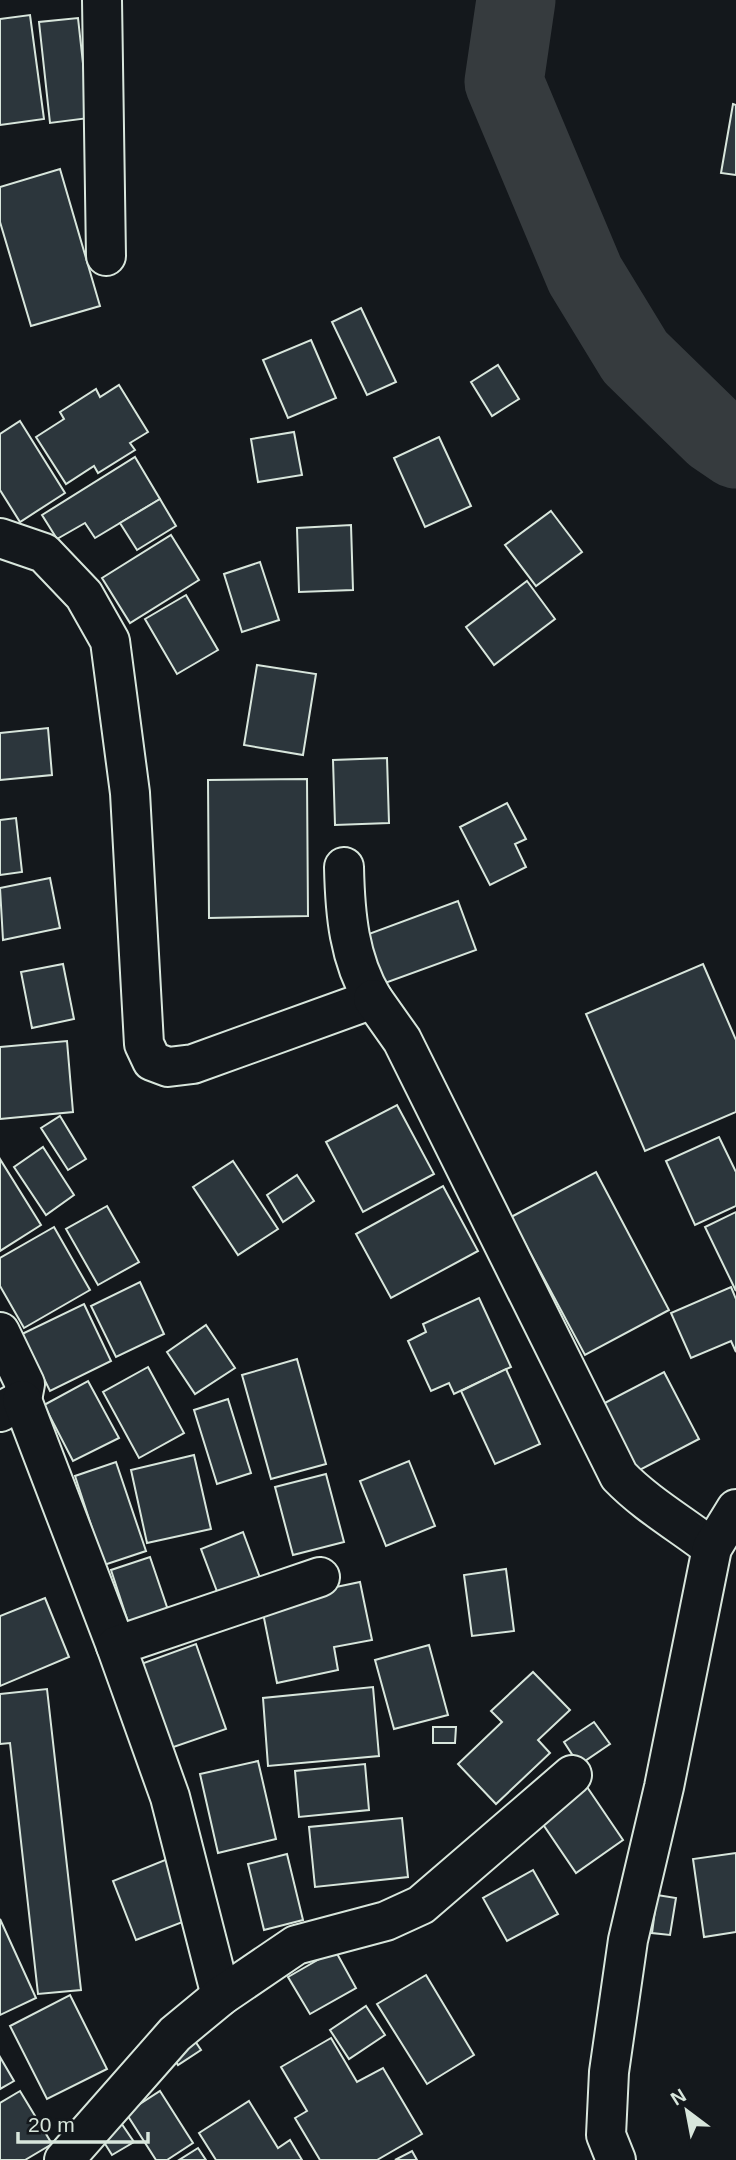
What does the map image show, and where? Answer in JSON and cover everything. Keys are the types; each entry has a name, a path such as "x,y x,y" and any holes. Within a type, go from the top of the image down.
{"street":[{"path":"102,0 106,256"},
{"path":"0,538 44,553 84,595 110,641 130,793 144,1044 152,1060 168,1068 193,1064 373,999"},
{"path":"344,867 344,899 358,974 402,1040 619,1476 638,1495 658,1506 712,1548"},
{"path":"0,1332 25,1384 11,1406 116,1646 170,1797 221,1996"},
{"path":"616,2160 606,2135 609,2072 628,1940 664,1787 712,1548 736,1509"},
{"path":"116,1646 320,1577"},
{"path":"64,2160 175,2034 221,1996 296,1945 386,1921 421,1905 572,1775"}],"building":[{"path":"30,15 44,119 0,125 0,19"},
{"path":"78,18 89,118 50,123 39,22"},
{"path":"733,104 736,105 736,175 721,173"},
{"path":"60,169 100,306 31,326 0,222 0,187"},
{"path":"361,308 396,382 367,395 332,322"},
{"path":"311,340 336,398 288,418 263,360"},
{"path":"498,365 519,399 492,416 471,382"},
{"path":"119,385 148,432 130,443 135,450 98,473 94,466 66,484 36,437 64,419 60,412 96,389 100,397"},
{"path":"20,421 65,493 20,522 0,490 0,434"},
{"path":"294,432 302,475 258,482 251,439"},
{"path":"439,437 471,506 425,527 394,458"},
{"path":"135,457 160,499 95,538 85,523 57,539 42,515"},
{"path":"160,499 176,526 137,550 120,523"},
{"path":"551,511 582,552 536,586 505,545"},
{"path":"351,525 353,590 299,592 297,528"},
{"path":"171,535 199,580 130,623 102,578"},
{"path":"260,562 279,620 242,632 224,574"},
{"path":"527,581 555,619 494,665 466,627"},
{"path":"186,595 218,650 177,674 145,619"},
{"path":"257,665 316,674 303,755 244,745"},
{"path":"48,728 52,775 0,780 0,733"},
{"path":"387,758 389,823 335,825 333,760"},
{"path":"307,779 308,916 209,918 208,780"},
{"path":"507,803 526,839 515,844 526,867 490,885 460,827"},
{"path":"16,818 22,872 0,875 0,820"},
{"path":"50,878 60,928 3,940 0,888"},
{"path":"458,901 476,950 385,983 366,935"},
{"path":"63,964 74,1019 32,1028 21,972"},
{"path":"703,964 736,1040 736,1112 645,1151 586,1014"},
{"path":"67,1041 73,1112 0,1119 0,1047"},
{"path":"397,1105 434,1174 363,1212 326,1142"},
{"path":"60,1116 86,1159 68,1170 41,1128"},
{"path":"719,1137 736,1172 736,1206 695,1225 666,1161"},
{"path":"43,1147 74,1195 46,1215 14,1167"},
{"path":"0,1159 41,1225 0,1251"},
{"path":"233,1161 278,1229 238,1255 193,1187"},
{"path":"596,1172 669,1310 585,1355 511,1217"},
{"path":"297,1175 314,1201 283,1222 267,1195"},
{"path":"443,1186 478,1251 391,1298 356,1234"},
{"path":"107,1206 139,1262 98,1285 66,1229"},
{"path":"736,1212 736,1291 705,1227"},
{"path":"54,1227 90,1290 24,1328 0,1286 0,1258"},
{"path":"140,1282 164,1334 116,1357 91,1306"},
{"path":"731,1287 736,1299 736,1352 731,1341 691,1358 671,1313"},
{"path":"479,1298 511,1367 454,1394 449,1383 431,1391 408,1341 426,1332 423,1324"},
{"path":"84,1304 111,1361 50,1391 22,1334"},
{"path":"206,1325 235,1368 195,1394 167,1352"},
{"path":"297,1359 326,1464 271,1479 242,1375"},
{"path":"148,1367 184,1433 139,1458 103,1392"},
{"path":"506,1369 540,1444 495,1464 461,1391"},
{"path":"664,1372 699,1439 634,1473 599,1406"},
{"path":"88,1381 119,1438 73,1461 44,1405"},
{"path":"228,1399 251,1473 217,1484 194,1410"},
{"path":"194,1455 211,1529 147,1543 131,1470"},
{"path":"409,1461 435,1526 386,1546 360,1481"},
{"path":"116,1462 146,1551 104,1565 75,1476"},
{"path":"326,1474 344,1542 293,1555 275,1487"},
{"path":"243,1532 263,1586 221,1602 201,1549"},
{"path":"150,1557 169,1613 130,1628 111,1570"},
{"path":"506,1569 514,1631 472,1636 464,1575"},
{"path":"360,1582 372,1640 334,1647 338,1670 277,1683 263,1613 264,1602"},
{"path":"45,1598 69,1657 0,1686 0,1616"},
{"path":"196,1644 226,1729 159,1752 130,1668"},
{"path":"429,1645 448,1715 394,1729 375,1660"},
{"path":"533,1672 570,1710 538,1740 550,1753 496,1804 458,1764 502,1722 491,1711"},
{"path":"373,1687 379,1756 268,1766 263,1698"},
{"path":"47,1689 81,1990 38,1994 10,1743 0,1744 0,1694"},
{"path":"594,1722 610,1744 579,1765 564,1742"},
{"path":"433,1727 456,1727 455,1743 433,1743"},
{"path":"258,1761 276,1839 218,1853 200,1774"},
{"path":"365,1764 369,1810 299,1817 295,1771"},
{"path":"583,1781 623,1840 576,1873 536,1814"},
{"path":"402,1818 408,1877 315,1887 309,1827"},
{"path":"736,1853 736,1932 704,1937 693,1859"},
{"path":"287,1854 303,1920 264,1930 248,1864"},
{"path":"170,1858 193,1918 136,1940 113,1881"},
{"path":"533,1870 558,1914 507,1941 483,1898"},
{"path":"657,1895 676,1898 670,1935 652,1933"},
{"path":"0,1919 36,1998 0,2015"},
{"path":"335,1950 356,1988 310,2014 288,1977"},
{"path":"426,1975 474,2055 427,2084 377,2004"},
{"path":"70,1995 107,2069 47,2099 10,2026"},
{"path":"366,2006 385,2035 349,2059 330,2030"},
{"path":"189,2032 201,2050 178,2065 167,2048"},
{"path":"331,2038 357,2082 383,2068 422,2134 377,2160 320,2160 295,2118 307,2111 281,2067"},
{"path":"0,2057 14,2081 0,2089"},
{"path":"20,2091 52,2144 25,2160 0,2160 0,2103"},
{"path":"160,2091 193,2143 167,2160 156,2160 126,2113"},
{"path":"249,2101 278,2148 290,2140 302,2160 216,2160 199,2133"},
{"path":"117,2117 134,2142 112,2155 97,2131"},
{"path":"198,2148 206,2160 179,2160"},
{"path":"412,2151 417,2160 395,2160"}],"waterway":[{"path":"516,0 504,82 585,275 635,357 714,434 736,449"}]}
